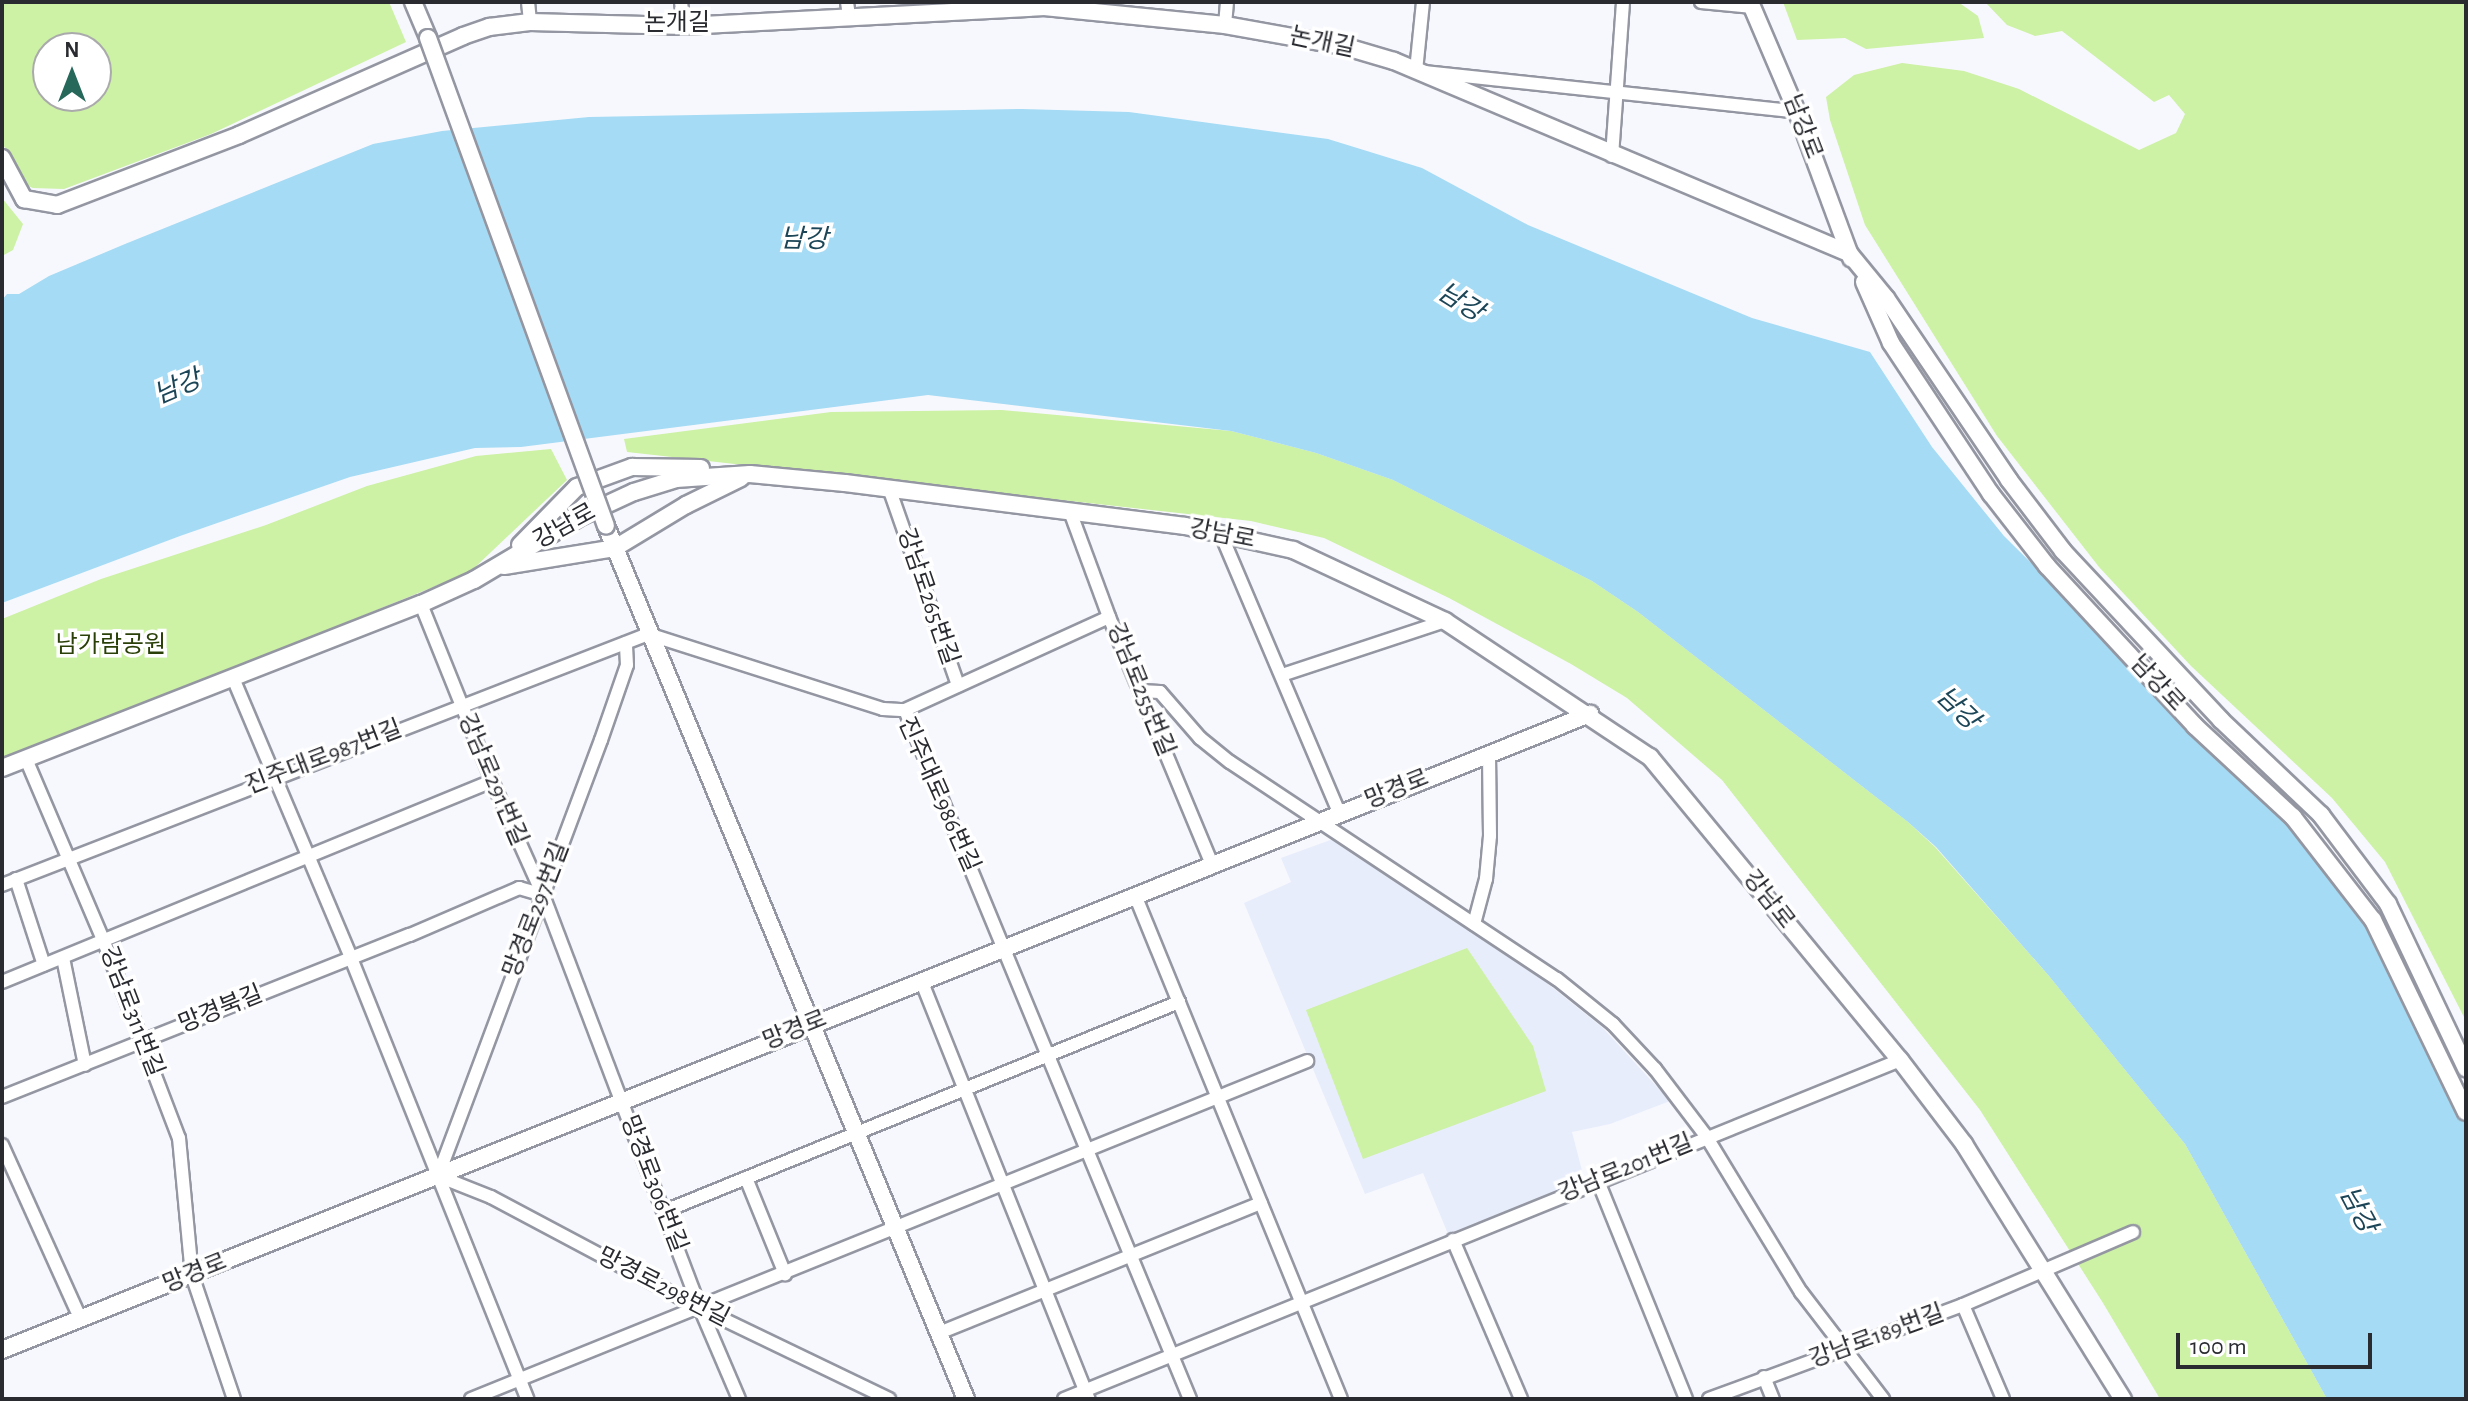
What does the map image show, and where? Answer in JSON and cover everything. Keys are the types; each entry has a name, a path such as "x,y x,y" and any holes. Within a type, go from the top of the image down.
{"street":[{"path":"413,2 648,634 858,1132 966,1399"},
{"path":"528,2 530,22"},
{"path":"681,2 684,26"},
{"path":"1225,25 1227,2"},
{"path":"1423,2 1416,71 1797,112"},
{"path":"1612,156 1623,2"},
{"path":"1701,2 1751,5"},
{"name":"남강로","path":"1751,5 1797,112 1849,253 1877,306 1891,343 1991,494 2047,566 2195,726 2293,817 2373,920 2466,1112"},
{"name":"논개길","path":"2,158 24,199 57,205 239,135 489,27 530,22 684,26 848,10 1044,7 1225,25 1343,46 1416,71 1612,156 1849,253"},
{"name":"남강로","path":"1849,253 1886,298 2009,480 2063,551 2221,720 2321,815 2388,904 2466,1068"},
{"path":"497,567 577,487 632,467 730,468 750,474"},
{"path":"497,567 615,548 686,505 750,474"},
{"name":"강남로","path":"2,768 421,604 497,567 582,516 634,492 676,479 750,474 889,488 1220,532 1293,550 1445,621 1590,714 1650,757 1900,1060 1964,1144 2123,1399"},
{"name":"강남로265번길","path":"889,488 958,685 1109,617"},
{"name":"강남로255번길","path":"1071,514 1109,617 1212,864"},
{"path":"1220,532 1339,813"},
{"name":"강남로291번길","path":"421,604 492,781 543,895 621,1103"},
{"path":"1282,675 1445,621"},
{"name":"진주대로987번길","path":"2,885 460,704 648,634"},
{"name":"진주대로986번길","path":"648,634 883,709 905,710 1190,1399"},
{"name":"망경로297번길","path":"438,1176 627,665 626,643"},
{"path":"233,678 351,958 527,1399"},
{"path":"905,710 958,685"},
{"path":"1140,691 1160,692 1200,738 1230,762 1557,979 1613,1024 1655,1069 1706,1136 1801,1292 1883,1399"},
{"name":"망경로","path":"2,1350 621,1103 812,1023 1590,714"},
{"path":"1474,924 1486,879 1490,836 1489,754"},
{"name":"강남로311번길","path":"26,759 104,942 179,1138 192,1275 234,1399"},
{"path":"2,982 492,781"},
{"path":"16,879 44,965"},
{"path":"351,958 519,888 543,895"},
{"path":"1135,895 1341,1399"},
{"path":"63,958 85,1065"},
{"name":"망경북길","path":"2,1097 351,958"},
{"path":"921,980 962,1089 1087,1395"},
{"path":"665,1211 1179,1002"},
{"name":"강남로201번길","path":"1064,1399 1087,1395 1172,1355 1706,1136 1900,1060"},
{"path":"471,1399 1307,1061"},
{"name":"망경로306번길","path":"621,1103 700,1308 739,1399"},
{"path":"2,1145 81,1320"},
{"name":"망경로298번길","path":"438,1176 491,1197 700,1308 889,1399"},
{"path":"746,1178 785,1274"},
{"path":"1598,1181 1686,1399"},
{"path":"939,1333 1261,1203"},
{"name":"강남로189번길","path":"1709,1399 1963,1305 2133,1232"},
{"path":"1453,1240 1521,1399"},
{"path":"1963,1305 2003,1399"},
{"path":"1764,1377 1773,1399"}],"shaded area":[{"path":"1333,839 1547,983 1603,1028 1670,1101 1610,1124 1572,1132 1585,1182 1448,1234 1423,1173 1365,1194 1244,903 1291,882 1281,858"}],"green space":[{"path":"2,2 389,2 406,42 211,134 64,189 28,186 2,143"},
{"path":"1783,2 1958,2 1978,16 1984,38 1866,49 1845,38 1797,40"},
{"path":"1985,2 2466,2 2466,1021 2385,862 2332,798 2191,666 2099,567 1997,436 1865,225 1830,120 1826,97 1854,75 1902,63 1964,71 2019,89 2139,150 2176,133 2185,114 2169,95 2154,102 2062,31 2035,36 2007,25"},
{"path":"2,198 23,224 13,250 2,256"},
{"path":"1002,410 1231,431 1316,453 1393,480 1592,581 1638,612 1908,822 1935,847 2049,976 2185,1144 2327,1399 2160,1399 1980,1110 1722,780 1627,698 1571,664 1449,598 1324,538 1251,521 627,452 624,439 831,412"},
{"name":"남가람공원","path":"551,449 567,480 470,572 2,762 2,619 101,579 266,525 367,486 476,456"},
{"path":"1467,948 1533,1046 1546,1091 1363,1159 1306,1010"}],"water":[{"name":"남강","path":"1022,109 1129,112 1328,139 1422,168 1528,225 1752,318 1870,352 1932,447 2004,536 2350,880 2466,1107 2466,1399 2327,1399 2185,1144 2049,976 1936,847 1908,822 1638,612 1592,581 1393,480 1316,453 1231,431 928,395 521,447 475,448 350,477 2,603 2,300 7,294 19,294 49,276 373,144 442,131 589,117"}]}
